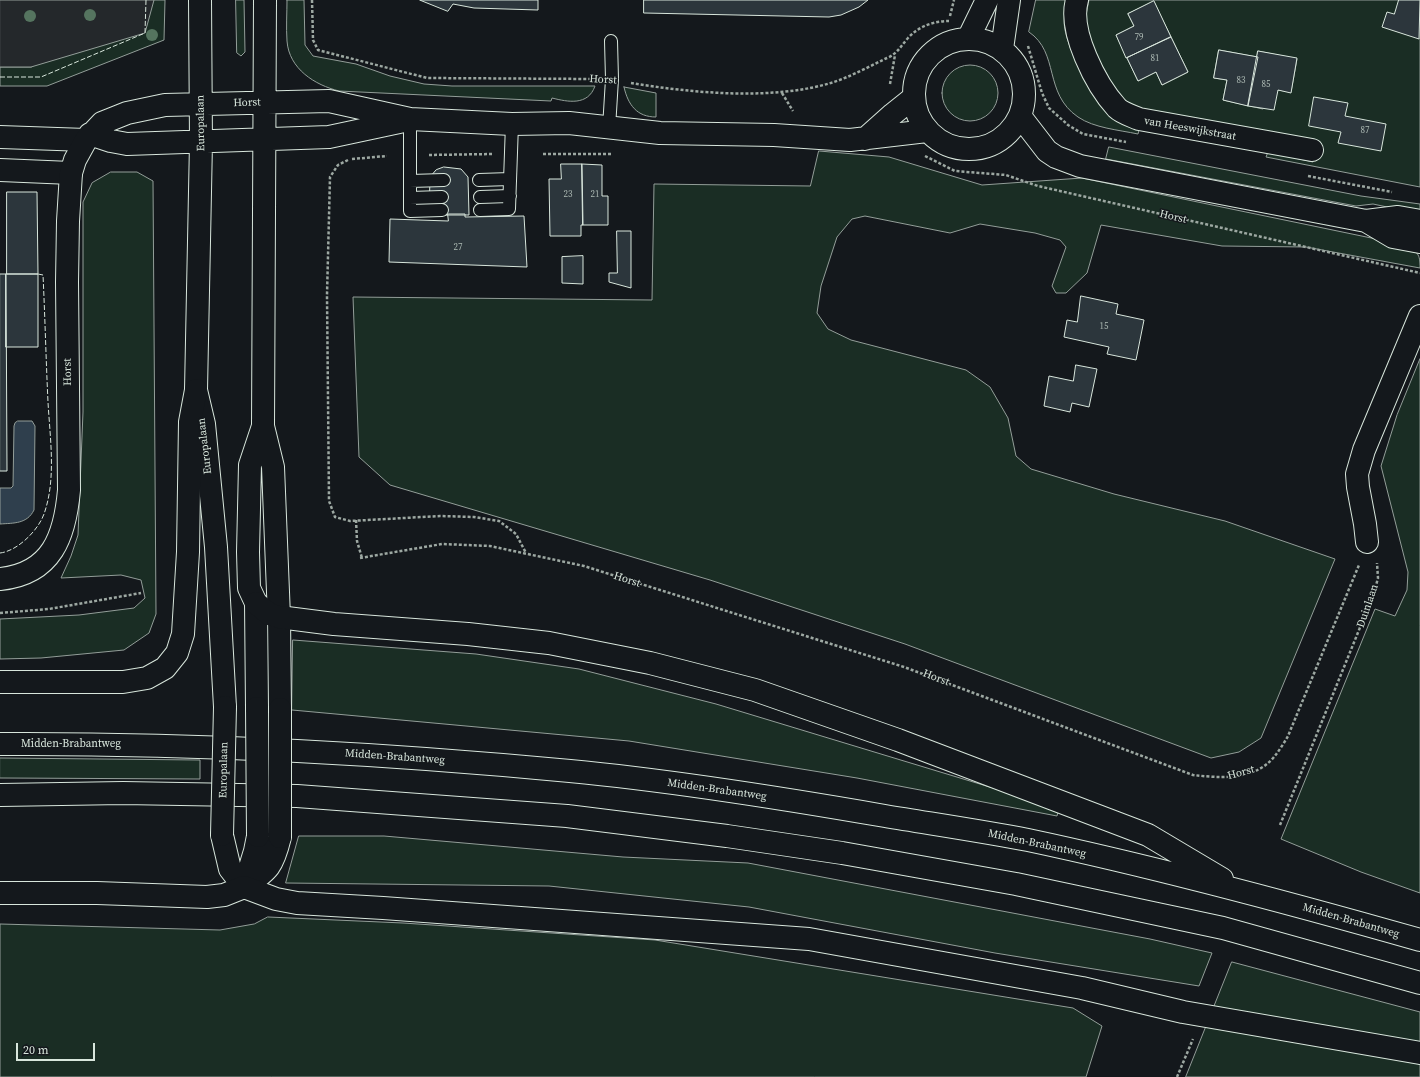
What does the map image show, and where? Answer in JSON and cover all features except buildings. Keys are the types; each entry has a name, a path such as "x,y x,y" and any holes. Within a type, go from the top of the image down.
{"main road":[{"name":"Europalaan","path":"200,0 201,142 196,390 204,424 216,547 225,707 222,835 230,869 244,887"},
{"path":"0,893 98,893 207,897 224,895 244,887 263,874 274,861 280,837 280,708 279,616 272,467 263,426 265,0"},
{"path":"968,39 987,0"},
{"path":"1002,50 1009,0"},
{"name":"van Heeswijkstraat","path":"1077,0 1075,26 1082,46 1103,90 1118,109 1139,119 1312,150"},
{"path":"968,39 986,41 1002,50 1014,62 1022,79 1024,97 1020,116 1010,132 995,143 979,148 959,149 941,142 927,131 918,116 913,98 915,80 922,64 935,51 950,42 968,39"},
{"path":"865,139 913,98"},
{"name":"Horst","path":"0,579 19,575 38,566 50,555 67,516 69,490 67,266 71,173 75,160 88,137 102,123 127,113 165,105 329,101 410,119 512,124 569,123 660,133 774,135 865,139 927,131"},
{"path":"1020,116 1047,150 1056,157 1080,166 1366,221 1398,217 1420,221"},
{"name":"Horst","path":"88,137 128,144 329,138 410,119"},
{"path":"1004,136 1047,150"},
{"path":"0,137 88,137"},
{"path":"0,170 71,173"},
{"path":"1366,221 1393,237 1420,242"},
{"path":"1367,542 1357,474 1364,450 1420,316"},
{"path":"0,682 129,681 147,678 165,668 177,653 183,634 188,552 190,422 196,390"},
{"path":"244,887 258,836 256,603 250,588 248,552 250,465 263,426"},
{"path":"256,603 269,614 334,624 468,634 549,643 650,663 755,690 898,740 1148,834 1238,889"},
{"name":"Midden-Brabantweg","path":"0,744 121,744 241,748 442,760 594,774 736,792 1026,840 1238,889 1420,940"},
{"path":"0,794 123,793 297,796 567,816 727,836 842,852 1016,884 1223,928 1420,983"},
{"path":"244,887 270,897 297,903 809,939 1082,988 1183,1012 1420,1054"}],"lane":[{"path":"609,128 612,79 611,41"},
{"path":"410,119 410,211 442,210"},
{"path":"480,210 509,209 512,124"},
{"path":"479,180 510,179"},
{"path":"410,181 444,180"},
{"path":"480,196 510,196"},
{"path":"410,198 442,197"}],"path":[{"name":"Horst","path":"312,0 313,40 318,50 428,78 612,79 661,88 723,92 782,93 834,82 895,55"},
{"path":"949,21 954,0"},
{"path":"424,156 499,154"},
{"path":"386,156 349,159 338,165 330,177 327,295 329,501 334,517 350,521 440,516 474,517 499,521 516,534 526,554"},
{"name":"Horst","path":"928,159 955,171 1006,175 1038,186 1420,273"},
{"name":"Horst","path":"356,520 357,541 361,558 442,544 490,546 584,566 904,667 1193,775 1222,778 1238,776 1259,769 1273,758 1288,736 1363,557 1367,542"},
{"name":"Duinlaan","path":"1280,825 1374,593 1378,578 1378,564 1374,551 1367,542"},
{"path":"0,613 49,609 141,593"},
{"path":"1177,1077 1195,1035"}],"green space":[{"path":"146,0 165,0 164,40 47,86 0,86 0,67 31,67"},
{"path":"236,0 244,0 245,52 241,56 237,53"},
{"path":"287,0 304,0 305,45 313,56 356,64 390,76 424,84 452,86 595,86 588,97 577,101 564,101 552,98 551,101 339,91 321,85 313,80 298,68 293,60 287,41"},
{"path":"1036,0 1067,0 1064,26 1072,51 1083,76 1104,110 1111,117 1121,123 1139,130 1138,134 1091,124 1078,117 1067,107 1060,97 1055,85 1045,51 1039,41 1029,32"},
{"path":"1089,0 1420,0 1420,187 1266,157 1268,152 1313,162 1317,142 1141,110 1130,105 1116,90 1098,58 1089,38 1086,15","holes":["1154,2 1188,72 1162,85 1156,72 1138,81 1116,35 1134,26 1128,14","1219,50 1257,57 1258,51 1297,59 1291,92 1278,90 1263,109 1223,100 1227,80 1214,78"]},
{"path":"970,65 981,67 990,73 996,82 998,93 996,104 990,113 981,119 970,121 959,119 950,113 944,104 942,93 944,82 950,73 959,67"},
{"path":"624,87 656,93 656,117 644,115 634,109 628,99"},
{"path":"1109,147 1361,196 1420,204 1420,214 1373,204 1356,206 1106,159"},
{"path":"819,151 889,157 982,185 1082,178 1405,245 1419,256 1420,268 1306,247 1222,246 1101,225 1087,273 1066,293 1056,293 1052,286 1066,247 1060,240 1035,233 980,224 950,233 865,216 852,219 837,237 821,286 817,313 828,329 851,340 966,370 990,387 1008,418 1016,456 1031,469 1114,494 1225,521 1335,559 1261,738 1239,752 1211,758 905,644 710,580 390,485 359,457 353,297 652,300 654,184 810,186"},
{"path":"111,172 137,172 153,181 156,614 149,633 124,650 41,658 0,659 0,619 79,615 134,608 145,598 141,580 121,575 61,578 71,556 78,535 83,412 83,202 92,183"},
{"path":"1420,359 1420,893 1361,872 1281,839 1375,609 1395,616 1407,590 1408,572 1381,466 1397,415"},
{"path":"293,640 476,654 579,669 716,704 1059,808 1057,816 857,778 629,741 292,710"},
{"path":"0,758 200,760 200,779 0,778"},
{"path":"299,836 384,836 623,857 748,863 1150,939 1212,953 1199,986 995,953 749,907 549,886 286,883"},
{"path":"268,917 403,923 655,940 1073,1008 1102,1026 1086,1077 0,1077 0,924 220,930 254,924"},
{"path":"1232,962 1420,1012 1420,1077 1186,1077"}],"shaded area":[{"path":"0,0 154,0 145,33 31,67 0,67"}],"water":[{"path":"18,421 32,421 35,426 34,510 28,518 20,522 0,524 0,488 11,488 13,486 14,426"}],"fence":[{"path":"0,77 41,77 145,33 146,0"},
{"path":"0,553 21,544 33,532 45,511 50,485 51,443 43,275 38,274"}]}
